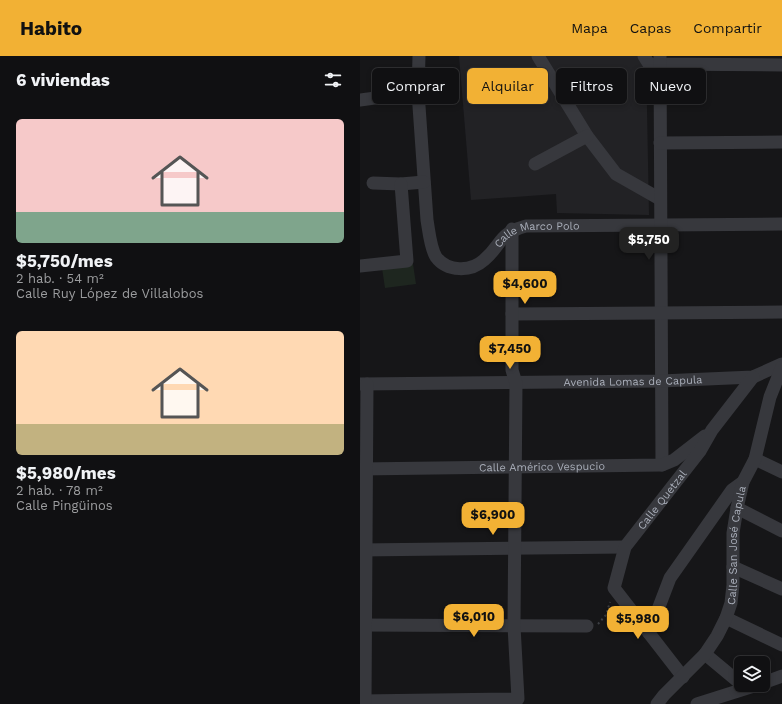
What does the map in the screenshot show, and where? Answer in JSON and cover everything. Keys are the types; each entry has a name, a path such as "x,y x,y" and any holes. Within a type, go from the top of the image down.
{"street":[{"name":"Calle Marco Polo","path":"419,56 419,68"},
{"path":"538,56 587,136 616,174 660,199"},
{"path":"644,56 649,64 660,60 782,65"},
{"path":"660,60 662,465"},
{"path":"360,100 372,98"},
{"name":"Calle Marco Polo","path":"419,104 424,182 430,239 436,257 446,264 460,269 473,267 484,260 506,233 526,226 782,224"},
{"path":"535,164 587,136"},
{"path":"660,143 782,142"},
{"path":"373,183 400,184 424,182"},
{"path":"360,266 407,261 400,184"},
{"path":"364,384 363,701 462,702 518,699 514,626 516,383 512,370 512,230"},
{"path":"512,314 782,312"},
{"name":"Avenida Lomas de Capula","path":"364,384 661,381 753,377 782,364"},
{"name":"Calle San José Capula","path":"657,704 664,694 705,654 717,636 726,618 732,591 734,533 737,508 744,482 755,459 770,397 782,367"},
{"name":"Calle Quetzal","path":"614,588 626,547 700,451 712,430 753,377"},
{"name":"Calle Américo Vespucio","path":"364,469 662,465 674,460 712,430"},
{"path":"755,459 782,472"},
{"path":"649,633 670,578 732,490 744,482"},
{"path":"737,508 782,531"},
{"path":"363,550 626,547"},
{"path":"733,567 782,589"},
{"path":"614,588 683,677"},
{"path":"726,618 782,646"},
{"path":"363,625 587,626"},
{"path":"705,654 734,676"},
{"path":"770,680 782,676"},
{"path":"697,704 734,691"}],"path":[{"path":"587,626 600,623 606,615 614,588"}],"shaded area":[{"path":"459,56 646,56 646,68 635,68 635,104 647,104 649,215 557,213 556,194 471,200"},
{"path":"413,264 416,284 385,288 382,268"}]}
